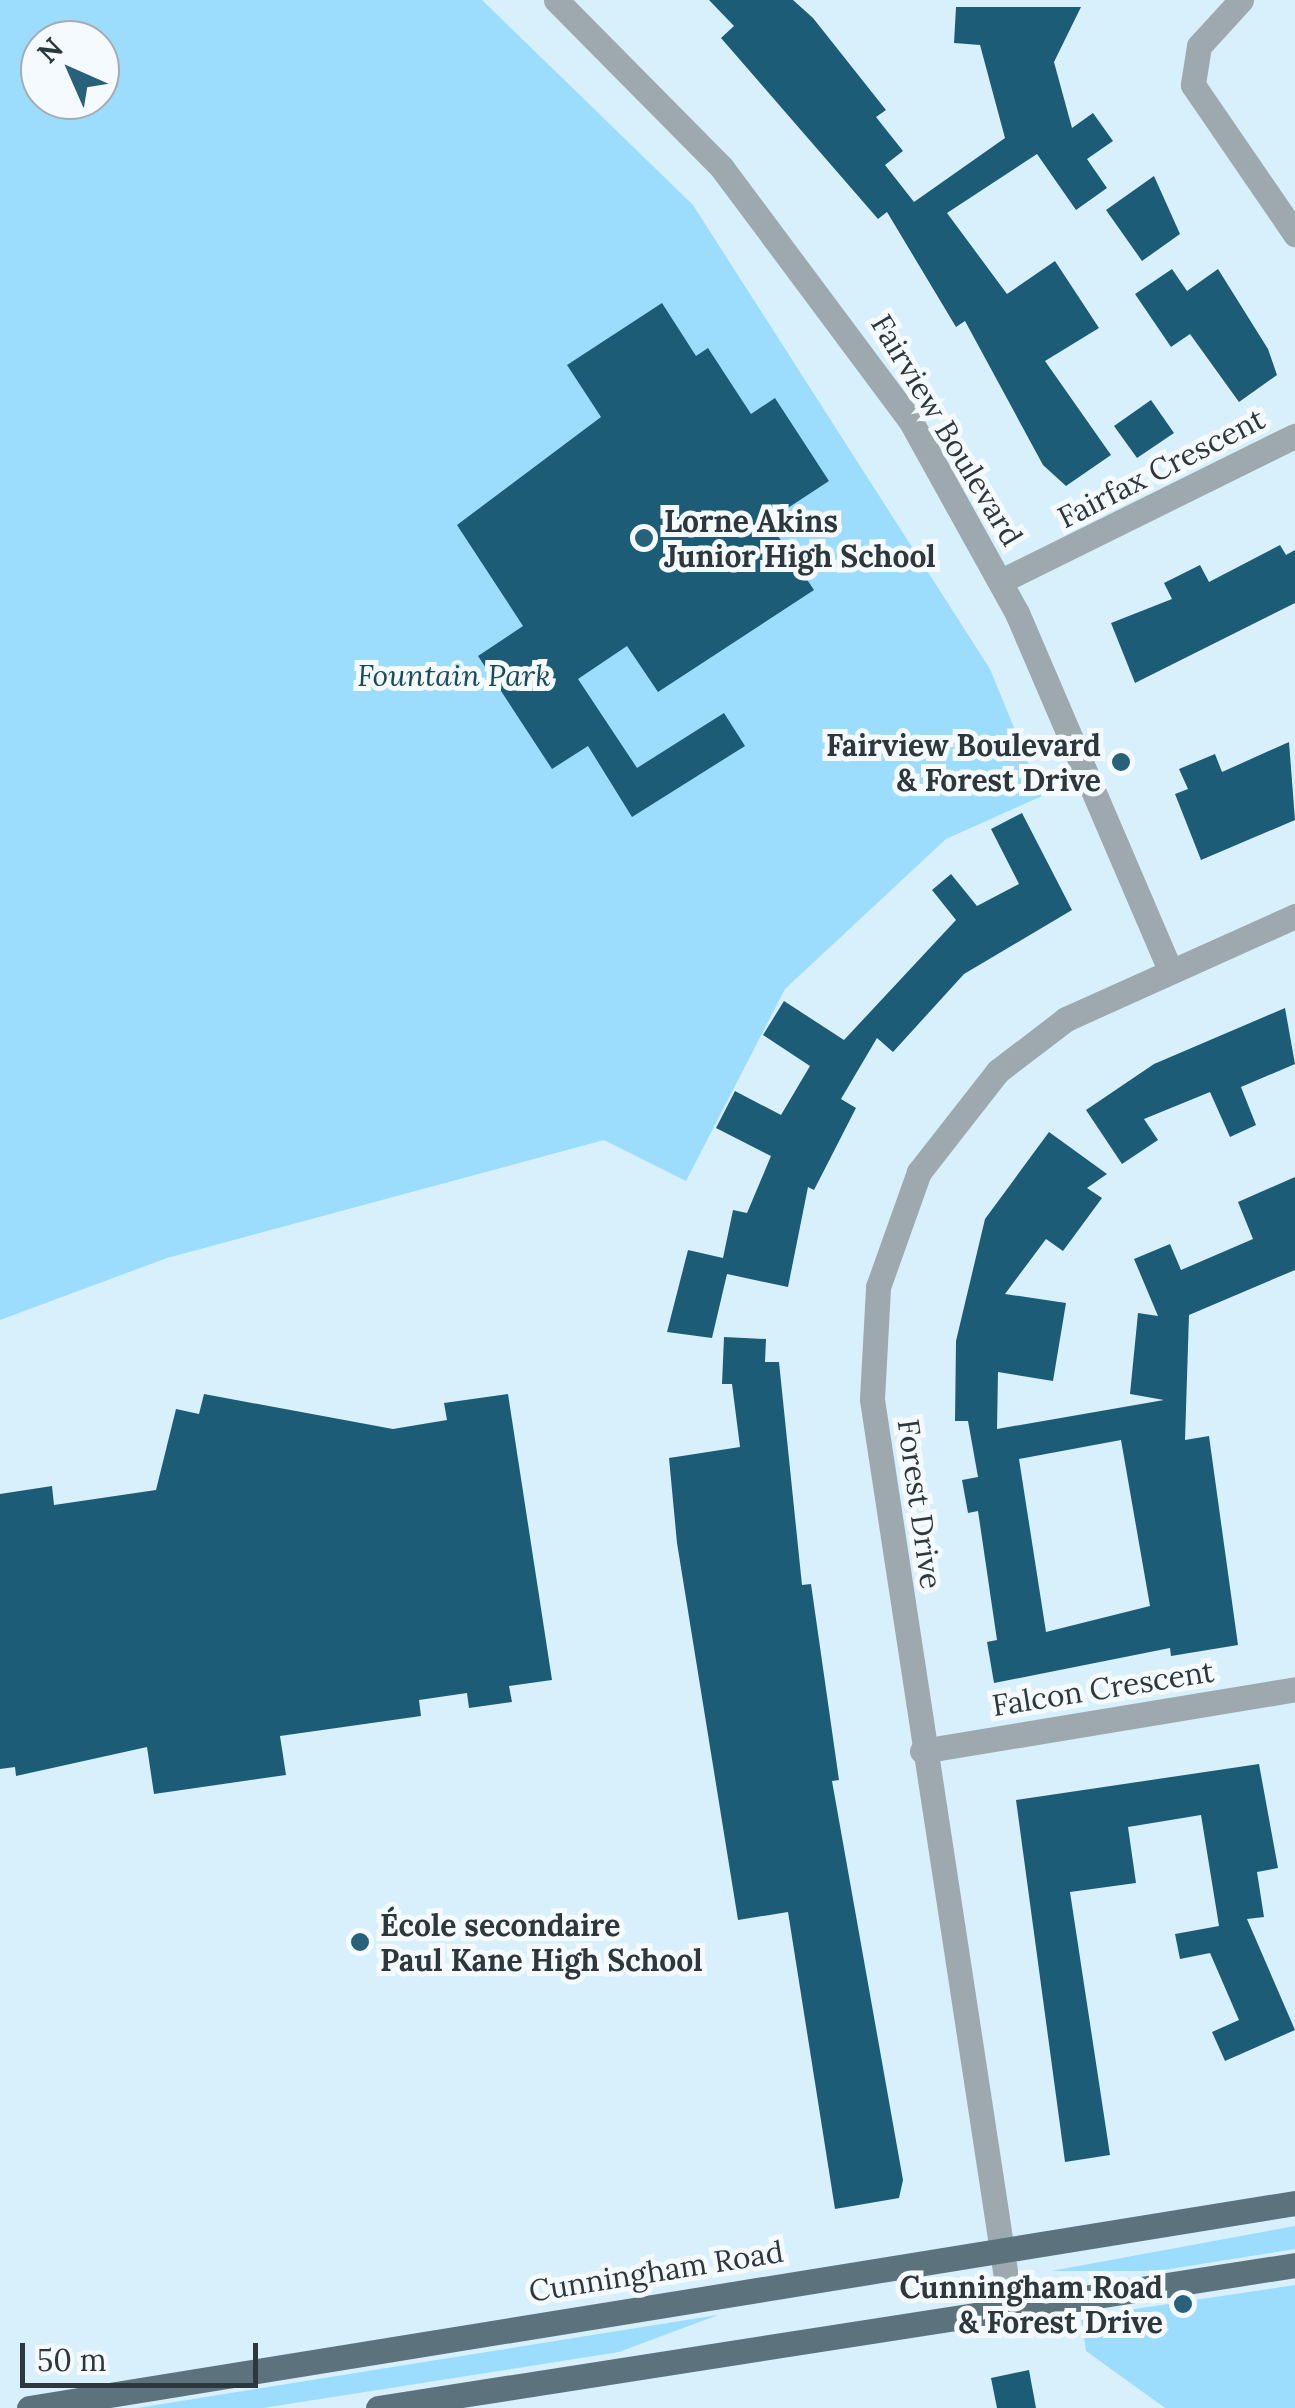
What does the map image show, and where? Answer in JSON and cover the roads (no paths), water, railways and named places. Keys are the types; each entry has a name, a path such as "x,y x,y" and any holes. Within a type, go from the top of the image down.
{"main road":[{"name":"Cunningham Road","path":"29,2408 1001,2247 1295,2203"},
{"path":"378,2408 1295,2265"}],"street":[{"name":"Fairview Boulevard","path":"556,0 722,168 840,316 1001,580 1170,967"},
{"path":"1240,0 1199,46 1193,84 1295,234"},
{"name":"Fairfax Crescent","path":"1001,580 1295,436"},
{"name":"Forest Drive","path":"1011,2310 922,1752 872,1399 872,1324 887,1251 942,1135 998,1071 1066,1019 1170,967 1295,916"},
{"name":"Falcon Crescent","path":"922,1752 1295,1689"}],"place":[{"name":"Lorne Akins Junior High School","path":"644,538"},
{"name":"Fairview Boulevard & Forest Drive","path":"1121,762"},
{"name":"École secondaire Paul Kane High School","path":"360,1942"},
{"name":"Cunningham Road & Forest Drive","path":"1183,2304"}],"park label":[{"name":"Fountain Park","path":"454,675"}]}
